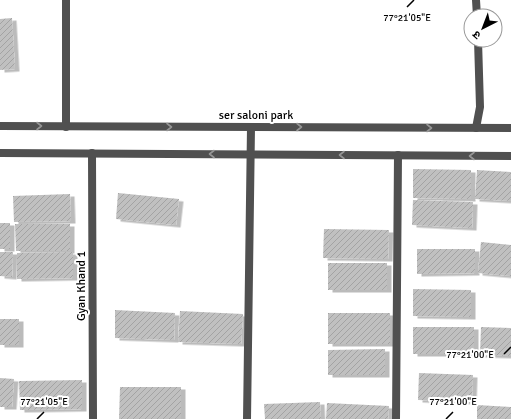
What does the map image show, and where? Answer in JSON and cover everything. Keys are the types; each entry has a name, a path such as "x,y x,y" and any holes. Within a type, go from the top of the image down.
{"street":[{"path":"66,0 66,126"},
{"path":"476,128 480,106 478,48"},
{"name":"ser saloni park","path":"0,126 511,128"},
{"path":"247,419 252,127"},
{"path":"0,153 511,156"},
{"name":"Gyan Khand 1","path":"92,153 93,419"},
{"path":"396,419 398,155"}],"building":[{"path":"12,18 15,69 0,70 0,19"},
{"path":"413,169 471,170 471,199 413,198"},
{"path":"477,170 511,172 511,201 475,199"},
{"path":"118,193 179,199 176,225 116,219"},
{"path":"70,194 71,221 14,222 13,196"},
{"path":"413,200 473,202 472,228 412,225"},
{"path":"0,223 10,223 10,249 0,249"},
{"path":"15,224 70,224 70,251 16,251"},
{"path":"324,229 389,230 388,259 323,258"},
{"path":"481,242 511,245 511,276 478,273"},
{"path":"417,249 475,249 475,273 417,274"},
{"path":"0,252 13,252 12,277 0,276"},
{"path":"73,252 73,278 17,279 17,253"},
{"path":"328,263 387,263 387,290 328,290"},
{"path":"413,289 471,290 471,317 413,316"},
{"path":"115,310 175,313 174,340 115,338"},
{"path":"180,311 243,314 241,344 178,342"},
{"path":"328,313 390,313 390,344 328,344"},
{"path":"0,319 19,319 19,345 0,345"},
{"path":"413,327 474,327 474,354 413,354"},
{"path":"481,327 511,328 511,356 480,355"},
{"path":"385,349 385,375 328,375 328,350"},
{"path":"419,373 473,375 472,402 418,400"},
{"path":"0,378 14,379 12,407 0,407"},
{"path":"82,380 82,409 20,410 19,381"},
{"path":"120,387 181,387 181,419 119,419"},
{"path":"320,402 321,419 265,419 264,404"},
{"path":"327,403 389,406 388,419 326,419"},
{"path":"477,405 511,407 511,419 477,419"}]}
